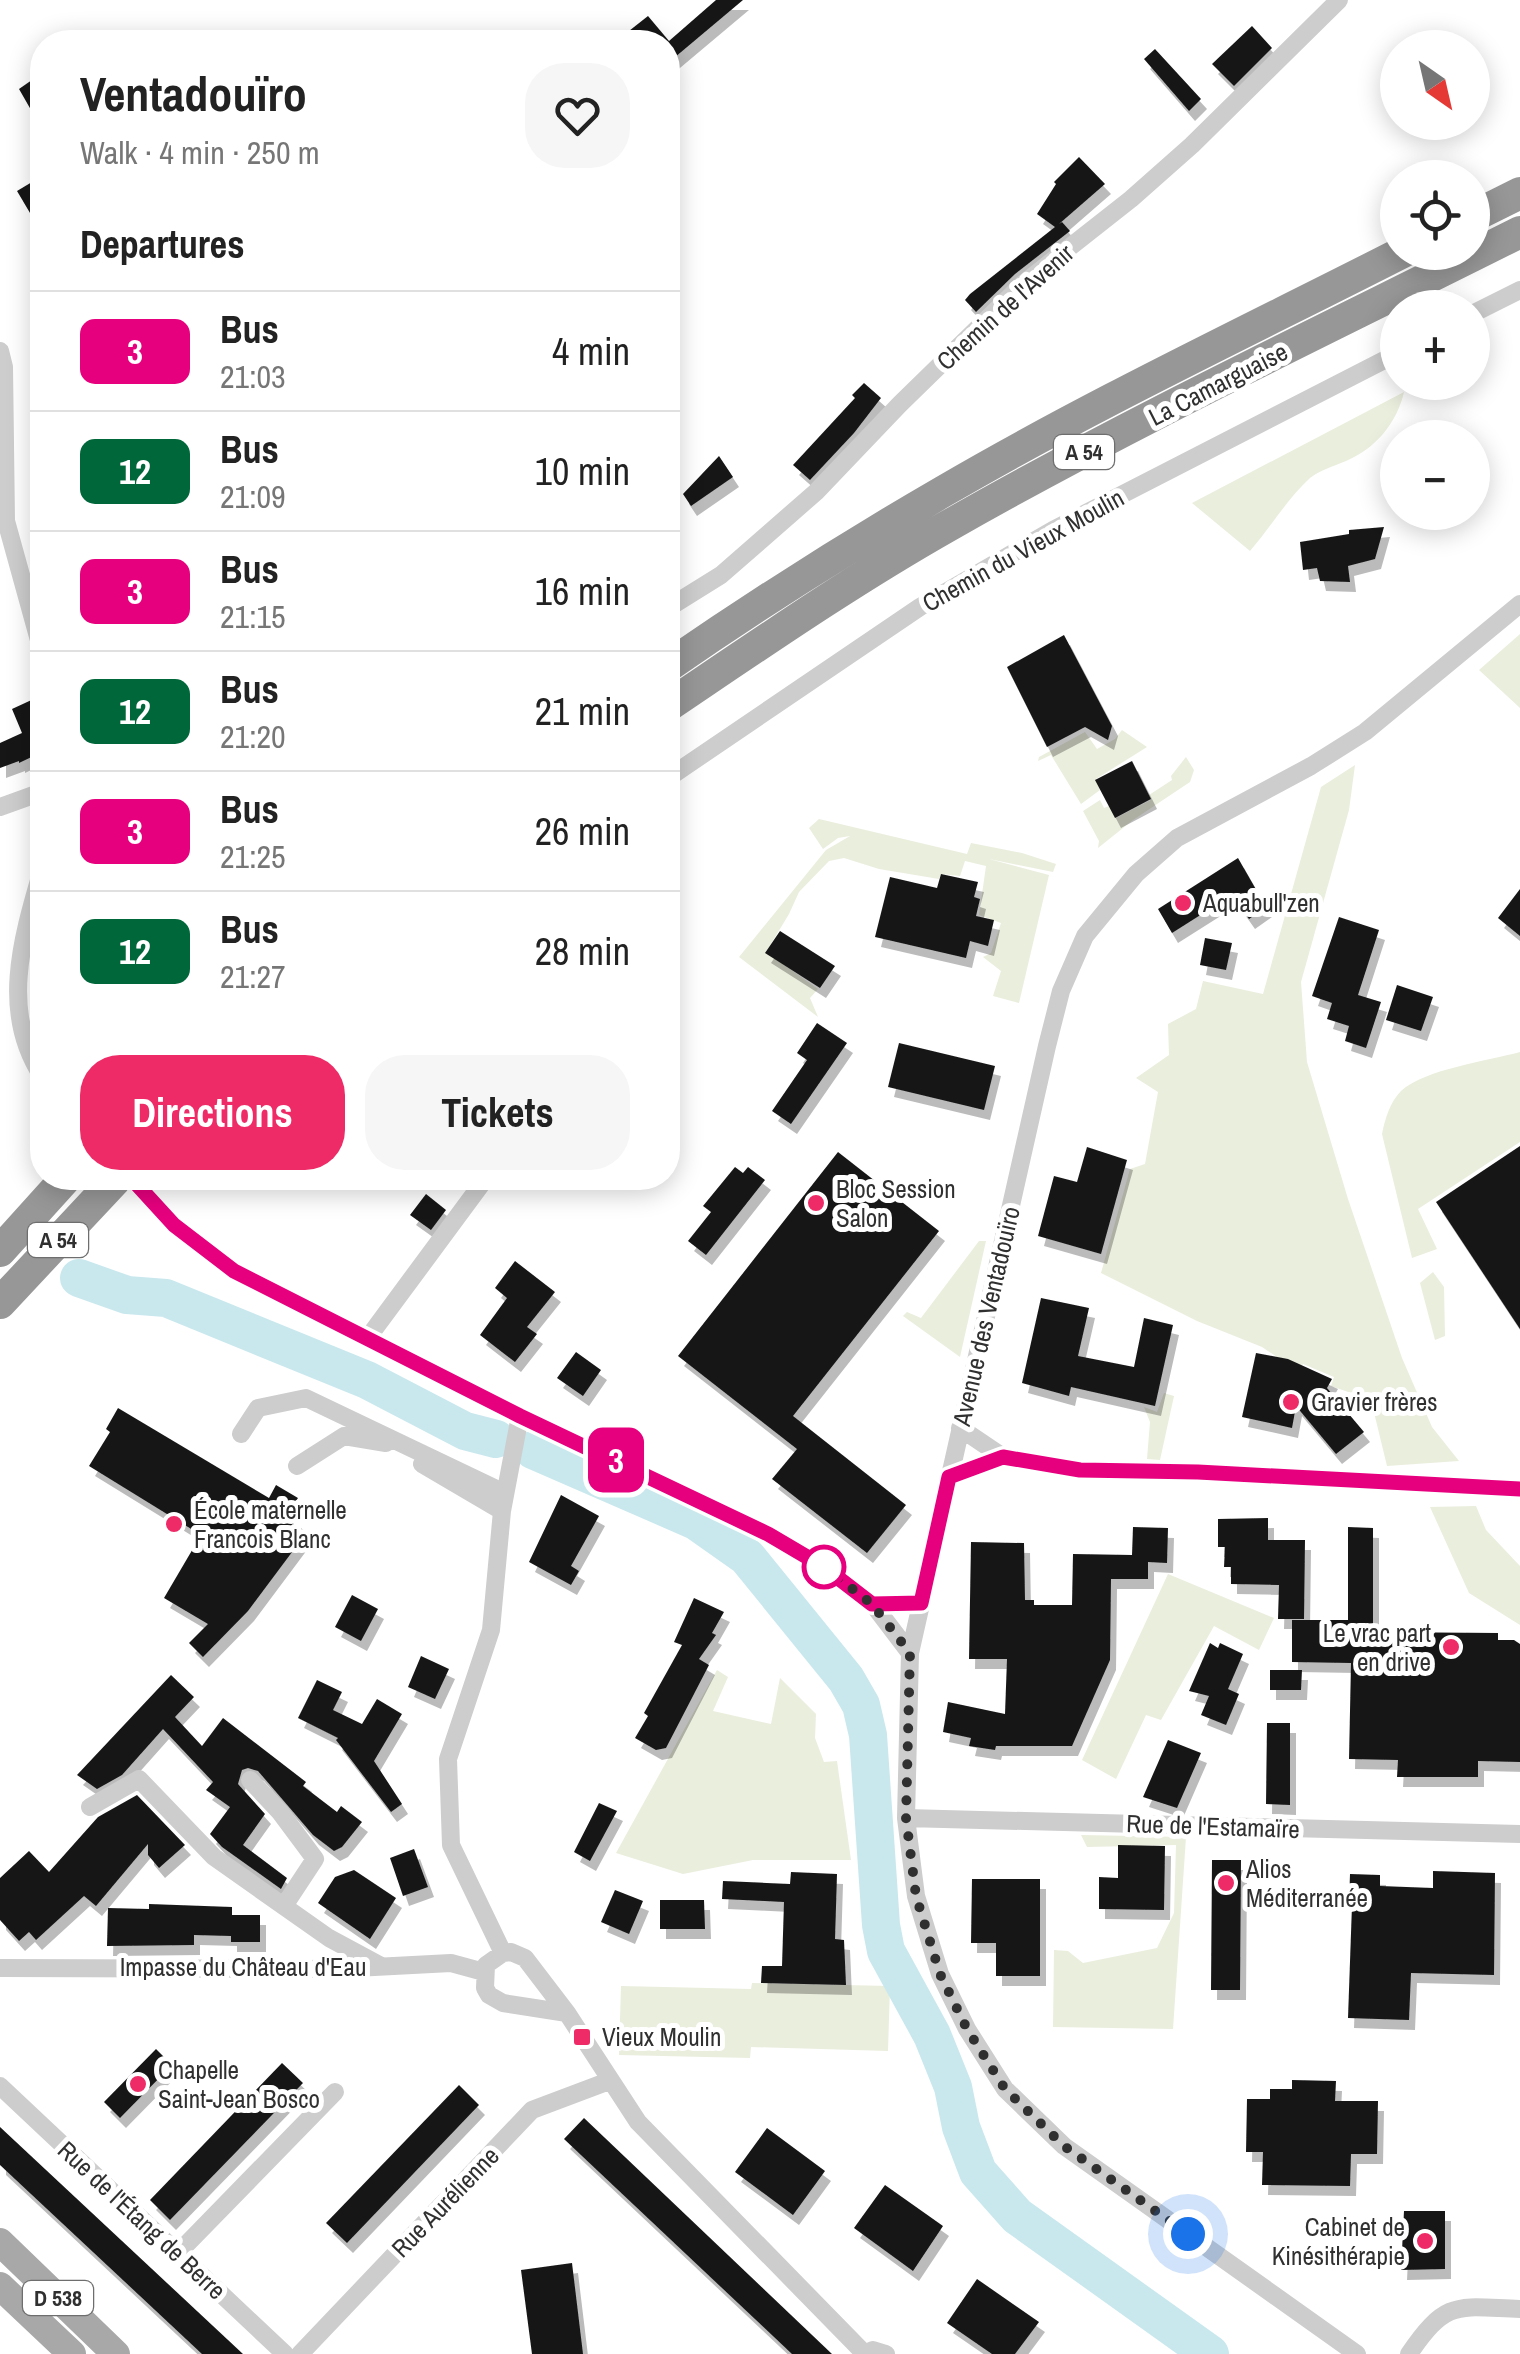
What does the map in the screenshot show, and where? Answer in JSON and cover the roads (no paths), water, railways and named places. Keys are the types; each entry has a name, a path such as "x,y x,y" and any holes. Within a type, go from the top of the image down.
{"highway":[{"path":"1490,208 1520,193"},
{"name":"La Camarguaise","path":"680,698 827,598 948,526 1063,463 1520,232"},
{"name":"La Camarguaise","path":"680,658 778,591 945,490 1048,433 1380,264"},
{"name":"A 54","path":"0,1250 55,1190"},
{"name":"A 54","path":"0,1303 106,1190"}],"main road":[{"name":"D 538","path":"5,2252 116,2354"},
{"name":"D 538","path":"0,2286 72,2354"}],"street":[{"name":"Chemin de l'Avenir","path":"680,601 721,575 816,492 1023,284 1192,145 1339,0"},
{"path":"1490,305 1520,290"},
{"path":"0,351 4,367 6,521 30,608"},
{"name":"Chemin du Vieux Moulin","path":"680,770 920,607 1019,549 1380,361"},
{"name":"Avenue des Ventadouïro","path":"1357,2354 1064,2146 1005,2089 967,2029 940,1974 916,1896 906,1818 910,1653 1047,1046 1062,991 1086,936 1136,874 1177,838 1366,732 1520,604"},
{"path":"0,806 30,796"},
{"path":"30,916 17,966 17,1013 30,1058"},
{"path":"143,1190 174,1225 234,1271 520,1416 768,1534 824,1567 872,1604 910,1653"},
{"path":"367,1339 477,1190"},
{"path":"240,1434 258,1408 306,1398 504,1502"},
{"path":"503,1953 450,1846 448,1760 492,1630 504,1502 520,1416"},
{"path":"960,1428 1003,1457 1080,1470 1198,1472 1520,1489"},
{"path":"297,1466 344,1436 383,1441 504,1502"},
{"path":"949,1477 1003,1457"},
{"path":"872,1604 921,1603"},
{"path":"90,1807 140,1779 214,1857 330,1938 381,1966"},
{"path":"250,1780 316,1859 284,1906"},
{"name":"Rue de l'Estamaïre","path":"906,1818 1520,1834"},
{"path":"567,2013 504,2003 490,1995 483,1980 491,1960 511,1952 526,1958 567,2013 638,2122 864,2354 873,2350 886,2354"},
{"name":"Impasse du Château d'Eau","path":"0,1968 336,1969 451,1963 484,1972"},
{"path":"512,2003 527,1996 534,1972"},
{"name":"Rue Aurélienne","path":"300,2354 532,2110 609,2081"},
{"name":"Rue de l'Étang de Berre","path":"0,2086 284,2354"},
{"path":"178,2254 335,2092"},
{"path":"1410,2354 1432,2322 1456,2307 1520,2309"}],"waterway":[{"path":"79,1278 127,1295 166,1298 367,1380 465,1431 496,1439"},
{"path":"533,1450 696,1521 747,1557 846,1679 861,1705 868,1735 886,1951 932,2035 953,2087 961,2127 978,2172 1017,2216 1210,2354"}],"place":[{"name":"Aquabull'zen","path":"1183,903"},
{"name":"Bloc Session Salon","path":"816,1203"},
{"name":"Gravier frères","path":"1291,1402"},
{"name":"École maternelle Francois Blanc","path":"174,1524"},
{"name":"Le vrac part en drive","path":"1451,1647"},
{"name":"Alios Méditerranée","path":"1226,1883"},
{"name":"Vieux Moulin","path":"582,2037"},
{"name":"Chapelle Saint-Jean Bosco","path":"138,2084"},
{"name":"Cabinet de Kinésithérapie","path":"1425,2241"}]}
